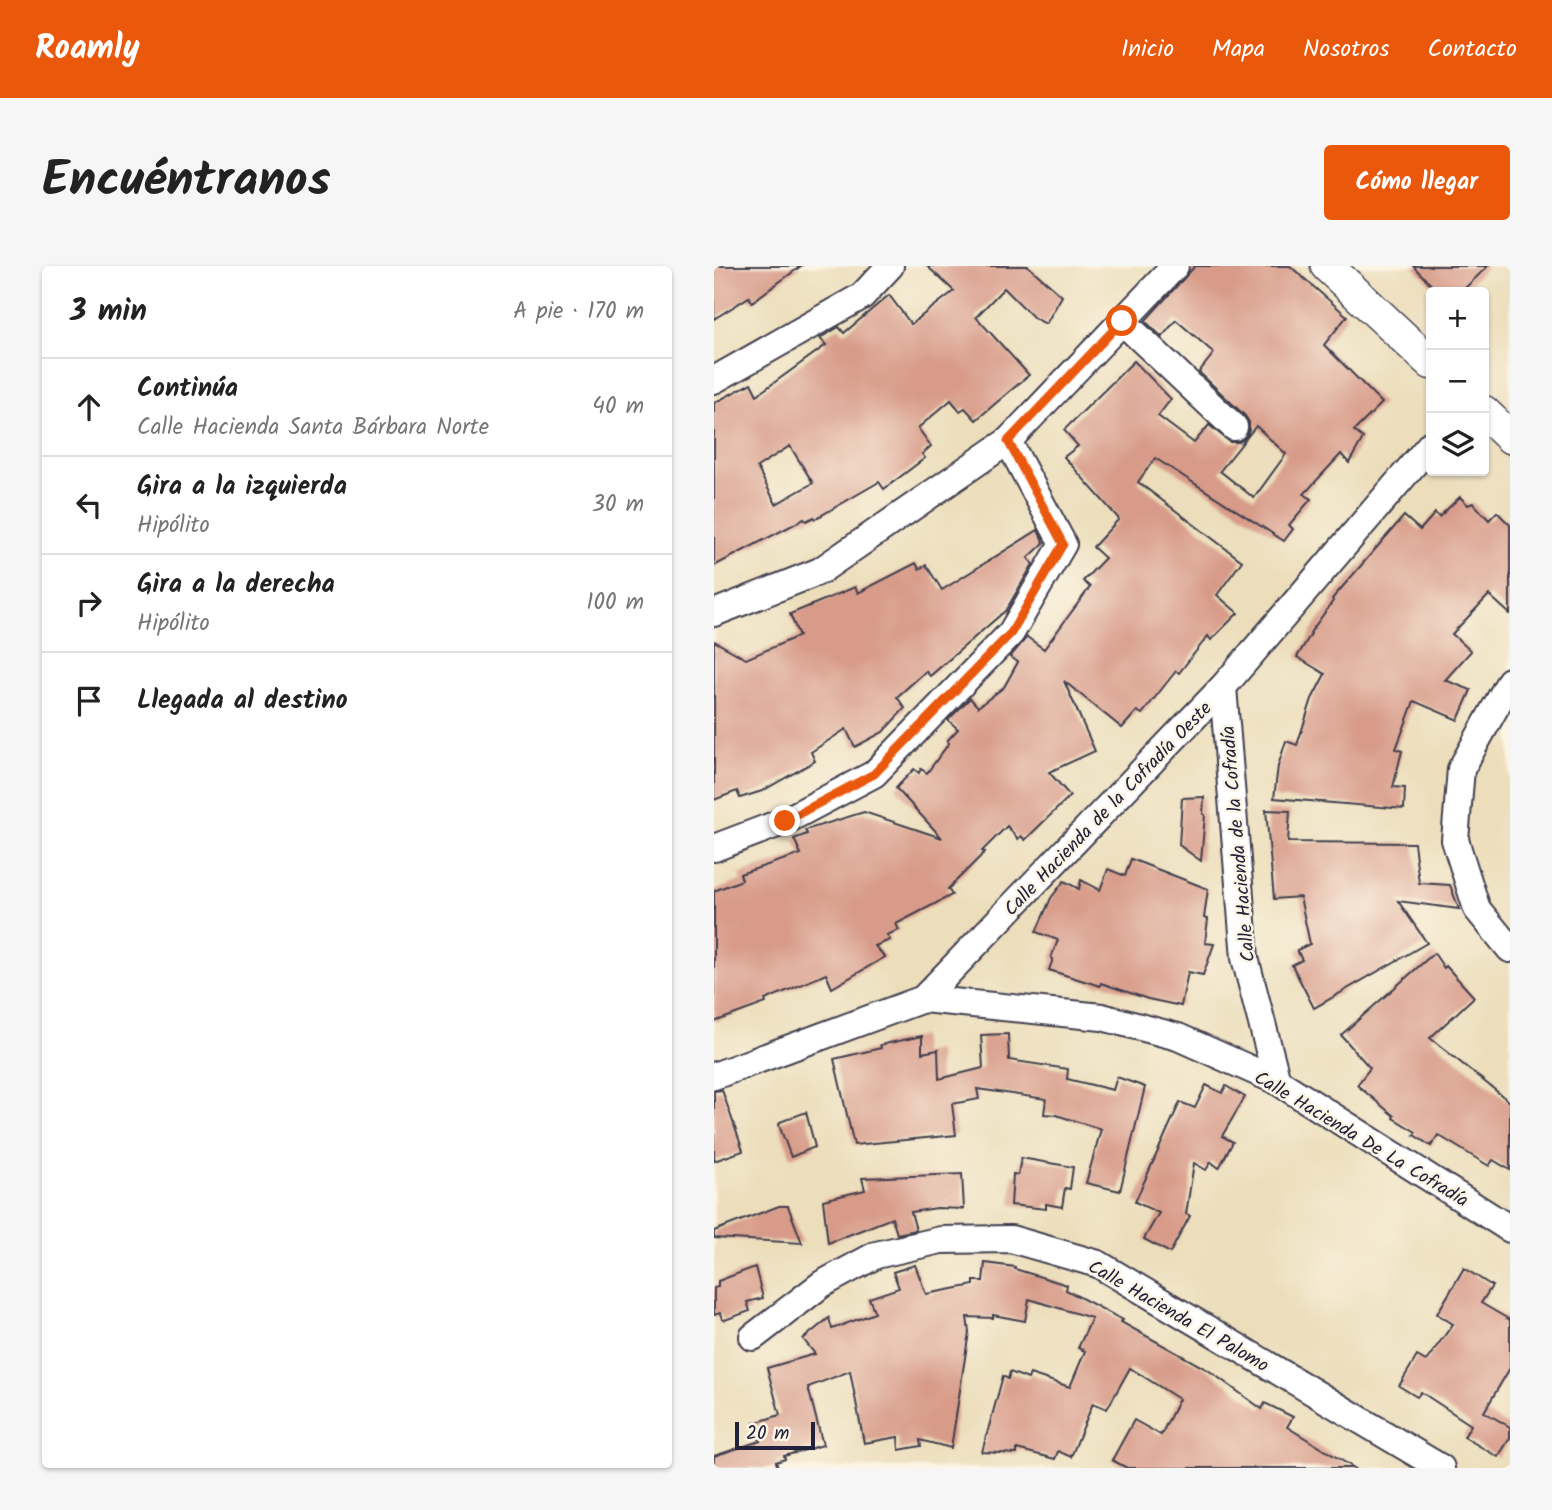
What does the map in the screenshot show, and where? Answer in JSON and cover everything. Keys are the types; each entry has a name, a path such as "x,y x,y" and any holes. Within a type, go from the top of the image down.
{"street":[{"path":"714,380 862,296 890,266"},
{"path":"714,613 820,572 1008,441 1175,266"},
{"path":"1327,266 1426,358"},
{"path":"1122,321 1234,427"},
{"path":"1485,413 1510,437"},
{"path":"714,848 785,821 874,774 1011,633 1063,544 1008,441"},
{"name":"Calle Hacienda de la Cofradía Oeste","path":"714,1076 923,999 1223,687 1426,450"},
{"path":"1510,681 1461,769 1455,840 1477,909 1510,949"},
{"name":"Calle Hacienda de la Cofradía","path":"1223,687 1245,958 1277,1081"},
{"name":"Calle Hacienda De La Cofradía","path":"923,999 1102,1017 1178,1037 1277,1081 1510,1229"},
{"name":"Calle Hacienda El Palomo","path":"753,1337 822,1284 876,1255 941,1240 1011,1239 1098,1264 1441,1468"}],"building":[{"path":"714,266 801,266 752,302 749,297 714,319"},
{"path":"927,266 1028,266 1062,296 1046,324 1034,318 1004,288 976,317 1029,375 976,420 965,408 960,411 951,400 918,428 931,446 922,454 925,458 884,489 879,482 815,519 804,519 714,566 714,403 751,383 757,395 826,345 820,338 839,327 844,333 889,295 911,324 954,291","holes":["790,446 813,483 776,504 757,467"]},
{"path":"1195,266 1290,266 1347,316 1324,345 1382,403 1354,431 1363,438 1349,463 1341,454 1304,494 1311,499 1289,525 1293,529 1284,541 1155,458 1138,482 1242,561 1217,595 1238,613 1211,640 1208,636 1142,714 1137,711 1122,728 1064,681 1095,751 1049,772 1070,796 1025,840 1021,836 1018,839 1007,826 948,889 952,895 896,924 899,930 887,935 890,940 875,946 885,957 832,988 826,974 765,1000 766,1003 714,1022 714,891 742,880 740,874 801,854 794,839 807,834 805,830 864,812 942,838 896,788 914,769 919,773 921,769 927,773 958,729 948,720 970,698 978,707 1004,687 1018,662 1010,657 1027,637 1044,649 1090,587 1083,581 1105,558 1093,547 1119,519 1064,457 1078,446 1064,430 1134,361 1171,399 1158,416 1194,443 1209,425 1230,442 1239,442 1246,437 1249,422 1245,416 1199,372 1214,353 1176,320 1162,337 1145,321","holes":["1256,426 1286,454 1254,498 1220,471"]},
{"path":"1413,266 1488,266 1466,287 1433,287"},
{"path":"1460,497 1468,505 1473,503 1489,520 1497,512 1510,525 1510,614 1489,595 1452,634 1471,651 1445,680 1471,690 1458,720 1414,701 1396,749 1402,751 1393,787 1405,788 1404,809 1274,798 1278,766 1286,741 1297,745 1312,699 1325,674 1297,657 1310,633 1332,599 1404,516 1420,530 1435,513 1439,517"},
{"path":"1038,530 1044,543 1028,558 1033,564 1006,610 930,676 926,671 897,697 905,708 883,732 855,747 846,729 811,752 815,761 762,791 740,798 737,791 714,800 714,641 746,659 799,636 790,614 855,587 858,593 916,563 919,569 926,565 942,590"},
{"path":"1204,797 1201,861 1179,845 1182,798"},
{"path":"1266,810 1290,811 1288,842 1414,843 1419,883 1450,885 1459,909 1398,901 1427,943 1314,1008 1292,965 1302,960 1297,950 1310,944 1300,897 1274,899"},
{"path":"1131,859 1208,889 1204,918 1208,919 1205,943 1214,944 1203,975 1188,972 1181,1006 1049,970 1058,940 1036,932 1051,898 1064,881 1079,889 1081,880 1100,890 1108,869 1125,876"},
{"path":"1434,953 1444,968 1446,966 1474,997 1430,1038 1510,1102 1510,1170 1493,1160 1489,1166 1438,1135 1431,1146 1414,1135 1416,1132 1393,1118 1394,1116 1357,1085 1370,1068 1341,1035"},
{"path":"1008,1034 1009,1060 1068,1069 1067,1079 1113,1090 1117,1077 1145,1087 1120,1191 1086,1183 1101,1129 1044,1114 1046,1099 977,1089 979,1099 952,1104 956,1135 854,1145 834,1059 922,1036 922,1053 938,1050 939,1079 983,1068 981,1035"},
{"path":"1206,1085 1222,1093 1226,1086 1245,1097 1222,1136 1233,1142 1219,1168 1211,1162 1206,1170 1194,1163 1186,1214 1190,1216 1170,1253 1144,1239 1159,1213 1135,1202 1180,1102 1195,1108"},
{"path":"722,1090 743,1151 714,1161 714,1091"},
{"path":"806,1112 815,1147 791,1157 780,1122"},
{"path":"1021,1158 1073,1167 1070,1189 1065,1188 1062,1207 1046,1204 1046,1209 1011,1205 1013,1174 1018,1175"},
{"path":"962,1174 964,1209 937,1208 911,1212 916,1230 897,1234 892,1218 828,1243 823,1200 865,1190 862,1178"},
{"path":"779,1206 788,1206 802,1243 714,1238 714,1231"},
{"path":"985,1263 1015,1267 1067,1285 1066,1290 1208,1370 1262,1409 1265,1403 1293,1417 1287,1427 1354,1468 1127,1468 1112,1460 1134,1420 1161,1435 1179,1399 1130,1368 1107,1409 1093,1403 1071,1457 1058,1451 1055,1459 1017,1449 1017,1454 982,1452 1003,1376 1008,1379 1010,1372 1028,1379 1030,1374 1070,1387 1085,1351 1078,1348 1092,1318 1029,1299 1025,1321 993,1315 993,1318 967,1317 969,1332 951,1448 920,1440 921,1446 899,1450 898,1437 864,1443 850,1371 808,1387 823,1445 784,1456 785,1459 776,1462 778,1468 714,1468 714,1456 760,1441 754,1423 780,1415 767,1368 815,1354 803,1339 829,1318 832,1329 875,1313 869,1298 899,1288 893,1272 915,1265 926,1294 983,1281"},
{"path":"755,1267 763,1298 747,1302 750,1311 725,1320 720,1313 714,1315 714,1288 718,1287 718,1281"},
{"path":"1464,1268 1492,1286 1481,1303 1510,1320 1510,1368 1484,1412 1510,1427 1510,1438 1498,1457 1464,1437 1471,1425 1421,1392 1417,1397 1399,1386 1417,1356 1426,1361 1453,1324 1437,1314"}],"route":[{"path":"785,821 874,774 1011,633 1063,544 1008,441 1122,321"}]}
